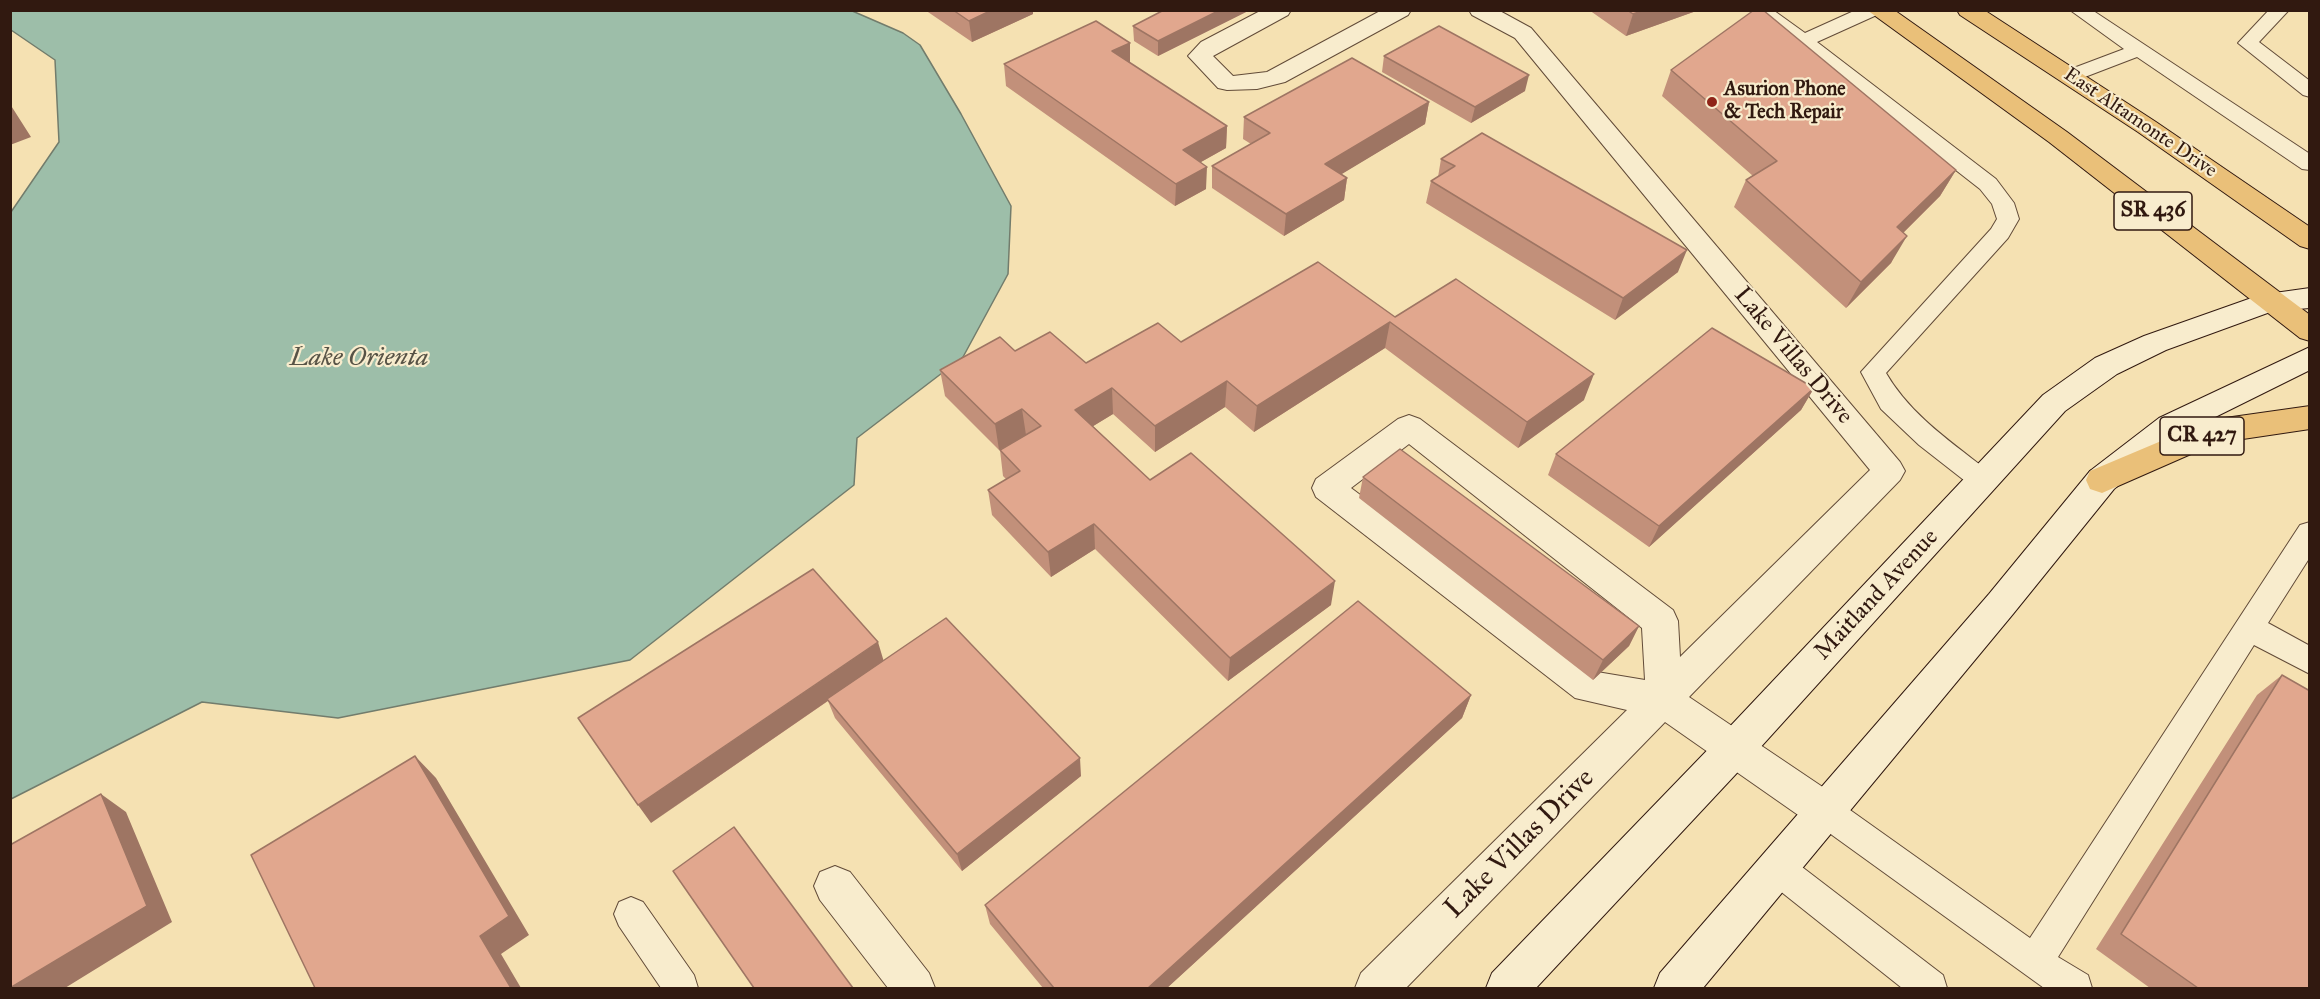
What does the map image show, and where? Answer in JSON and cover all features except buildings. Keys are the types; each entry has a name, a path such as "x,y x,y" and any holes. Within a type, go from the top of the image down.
{"main road":[{"name":"SR 436","path":"1878,10 2040,124 2310,332"},
{"name":"East Altamonte Drive","path":"1968,10 2203,165 2310,240"},
{"name":"CR 427","path":"2102,480 2211,432 2310,417"}],"street":[{"path":"1280,10 1209,47 1200,56 1227,83 1257,82 1276,77 1400,10"},
{"name":"Lake Villas Drive","path":"1376,988 1889,471 1523,33 1480,10"},
{"name":"Maitland Avenue","path":"1507,988 1735,748 2054,403 2106,366 2155,344 2270,302 2310,298"},
{"path":"2102,480 2170,426 2310,357"},
{"path":"1664,700 1660,621 1409,427 1328,488 1588,687 1664,700 1824,811"},
{"name":"CR 427","path":"1675,988 2001,604 2102,480"},
{"path":"835,886 914,988"}],"lane":[{"path":"1760,10 1804,41 1988,184 2003,203 2008,219 2000,234 1873,372 1890,402 1928,438 1983,481"},
{"path":"1804,41 1872,10"},
{"path":"2079,10 2310,164"},
{"path":"2280,10 2248,43 2310,91"},
{"path":"2070,76 2139,50"},
{"path":"2035,962 2310,533"},
{"path":"2250,628 2310,661"},
{"path":"1824,811 2035,962 2075,988"},
{"path":"1777,867 1929,988"},
{"path":"631,914 681,988"}],"water":[{"name":"Lake Orienta","path":"850,10 903,33 920,45 1011,206 1008,274 963,357 857,438 854,485 630,660 338,718 202,702 11,799 11,212 59,142 55,60 11,30 11,11"}],"place":[{"name":"Asurion Phone & Tech Repair","path":"1712,102"}]}
